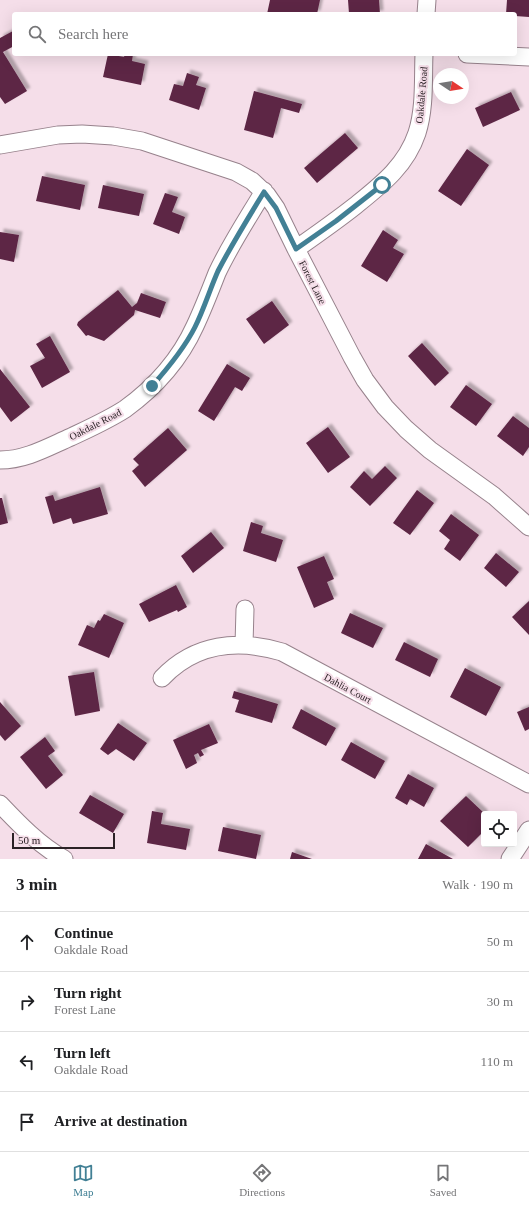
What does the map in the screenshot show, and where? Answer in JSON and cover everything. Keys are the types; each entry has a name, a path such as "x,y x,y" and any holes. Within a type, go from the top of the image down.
{"street":[{"path":"426,12 427,0"},
{"name":"Oakdale Road","path":"296,249 336,221 382,185 396,170 408,152 417,133 422,112 424,56"},
{"path":"508,56 529,57"},
{"name":"Forest Lane","path":"0,145 58,135 82,134 113,136 142,141 236,172 252,181 264,192 276,208 352,357 365,380 385,407 406,429 430,450 494,496 529,527"},
{"name":"Oakdale Road","path":"0,460 9,460 33,454 102,422 125,409 148,390 166,371 182,350 195,327 218,273 233,243 264,192"},
{"path":"244,645 246,609"},
{"name":"Dahlia Court","path":"162,678 183,660 197,652 214,647 244,645 264,647 282,652 529,784"},
{"path":"0,804 38,841 64,859"},
{"path":"510,859 529,830"}],"building":[{"path":"270,0 320,0 317,12 267,12"},
{"path":"348,0 379,0 380,12 349,12"},
{"path":"507,0 529,0 529,17 517,16 517,12 506,12"},
{"path":"12,32 12,47 3,52 27,91 5,104 0,97 0,38"},
{"path":"108,56 133,56 132,61 145,64 141,85 103,77"},
{"path":"187,73 199,77 196,85 206,88 199,110 169,100 174,84 183,86"},
{"path":"254,91 302,104 299,113 281,108 273,138 244,130"},
{"path":"511,92 520,110 483,127 475,108"},
{"path":"345,133 358,148 317,183 304,168"},
{"path":"467,149 489,165 461,206 438,191"},
{"path":"42,176 85,185 80,210 36,201"},
{"path":"103,185 144,194 139,216 98,208"},
{"path":"165,193 178,197 172,212 185,217 179,234 153,224"},
{"path":"383,230 398,240 393,248 404,254 387,282 361,266"},
{"path":"0,232 19,235 14,262 0,259"},
{"path":"118,290 132,307 137,303 141,293 166,302 160,318 135,310 134,315 104,341 88,335 86,336 77,325 78,322"},
{"path":"272,301 289,325 264,344 246,319"},
{"path":"50,336 70,372 42,388 30,366 45,358 36,344"},
{"path":"422,343 449,373 435,386 408,356"},
{"path":"227,364 250,378 242,391 235,387 214,421 198,411"},
{"path":"0,369 30,407 11,422 0,407"},
{"path":"466,385 492,404 476,426 450,407"},
{"path":"513,416 529,428 529,447 523,456 497,436"},
{"path":"328,427 350,457 328,473 306,443"},
{"path":"168,428 187,450 145,487 132,471 139,465 133,459"},
{"path":"385,466 397,478 370,506 350,487 364,471 372,479"},
{"path":"100,487 108,514 73,524 71,518 53,524 45,497 53,495 55,501"},
{"path":"417,490 434,503 410,535 393,523"},
{"path":"0,498 2,498 8,523 0,525"},
{"path":"451,514 479,535 460,561 444,549 450,540 439,531"},
{"path":"251,522 263,526 261,533 283,540 276,562 243,551"},
{"path":"211,532 224,548 193,573 181,556"},
{"path":"496,553 519,572 506,587 484,568"},
{"path":"324,556 334,579 327,582 334,599 314,608 297,567"},
{"path":"176,585 187,607 178,612 177,610 149,622 139,604"},
{"path":"529,601 529,635 512,617"},
{"path":"350,613 383,628 373,648 341,633"},
{"path":"104,614 124,623 109,658 78,645 87,625 94,628 98,620 100,621"},
{"path":"404,642 438,659 430,677 395,660"},
{"path":"465,668 501,687 486,716 450,697"},
{"path":"94,672 100,711 75,716 68,676"},
{"path":"234,691 278,704 272,723 235,712 239,700 232,698"},
{"path":"0,702 21,726 5,741 0,735"},
{"path":"529,707 529,729 525,731 517,712"},
{"path":"301,709 336,728 326,746 292,728"},
{"path":"118,723 147,743 134,761 116,749 108,755 100,749"},
{"path":"209,724 218,743 201,750 204,755 200,757 198,753 194,755 197,763 186,769 173,740"},
{"path":"45,737 55,751 48,756 63,775 46,789 20,757"},
{"path":"351,742 385,761 375,779 341,760"},
{"path":"408,774 434,788 424,807 410,799 407,805 395,798"},
{"path":"90,795 124,814 113,833 79,813"},
{"path":"466,796 482,811 481,834 468,847 440,821"},
{"path":"152,811 163,813 161,824 190,829 186,850 147,843"},
{"path":"223,827 261,835 256,859 218,851"},
{"path":"426,844 453,859 418,859"},
{"path":"292,852 312,859 290,859"}],"route":[{"path":"152,386 182,350 195,327 218,273 233,243 264,192 276,208 296,249 336,221 382,185"}]}
